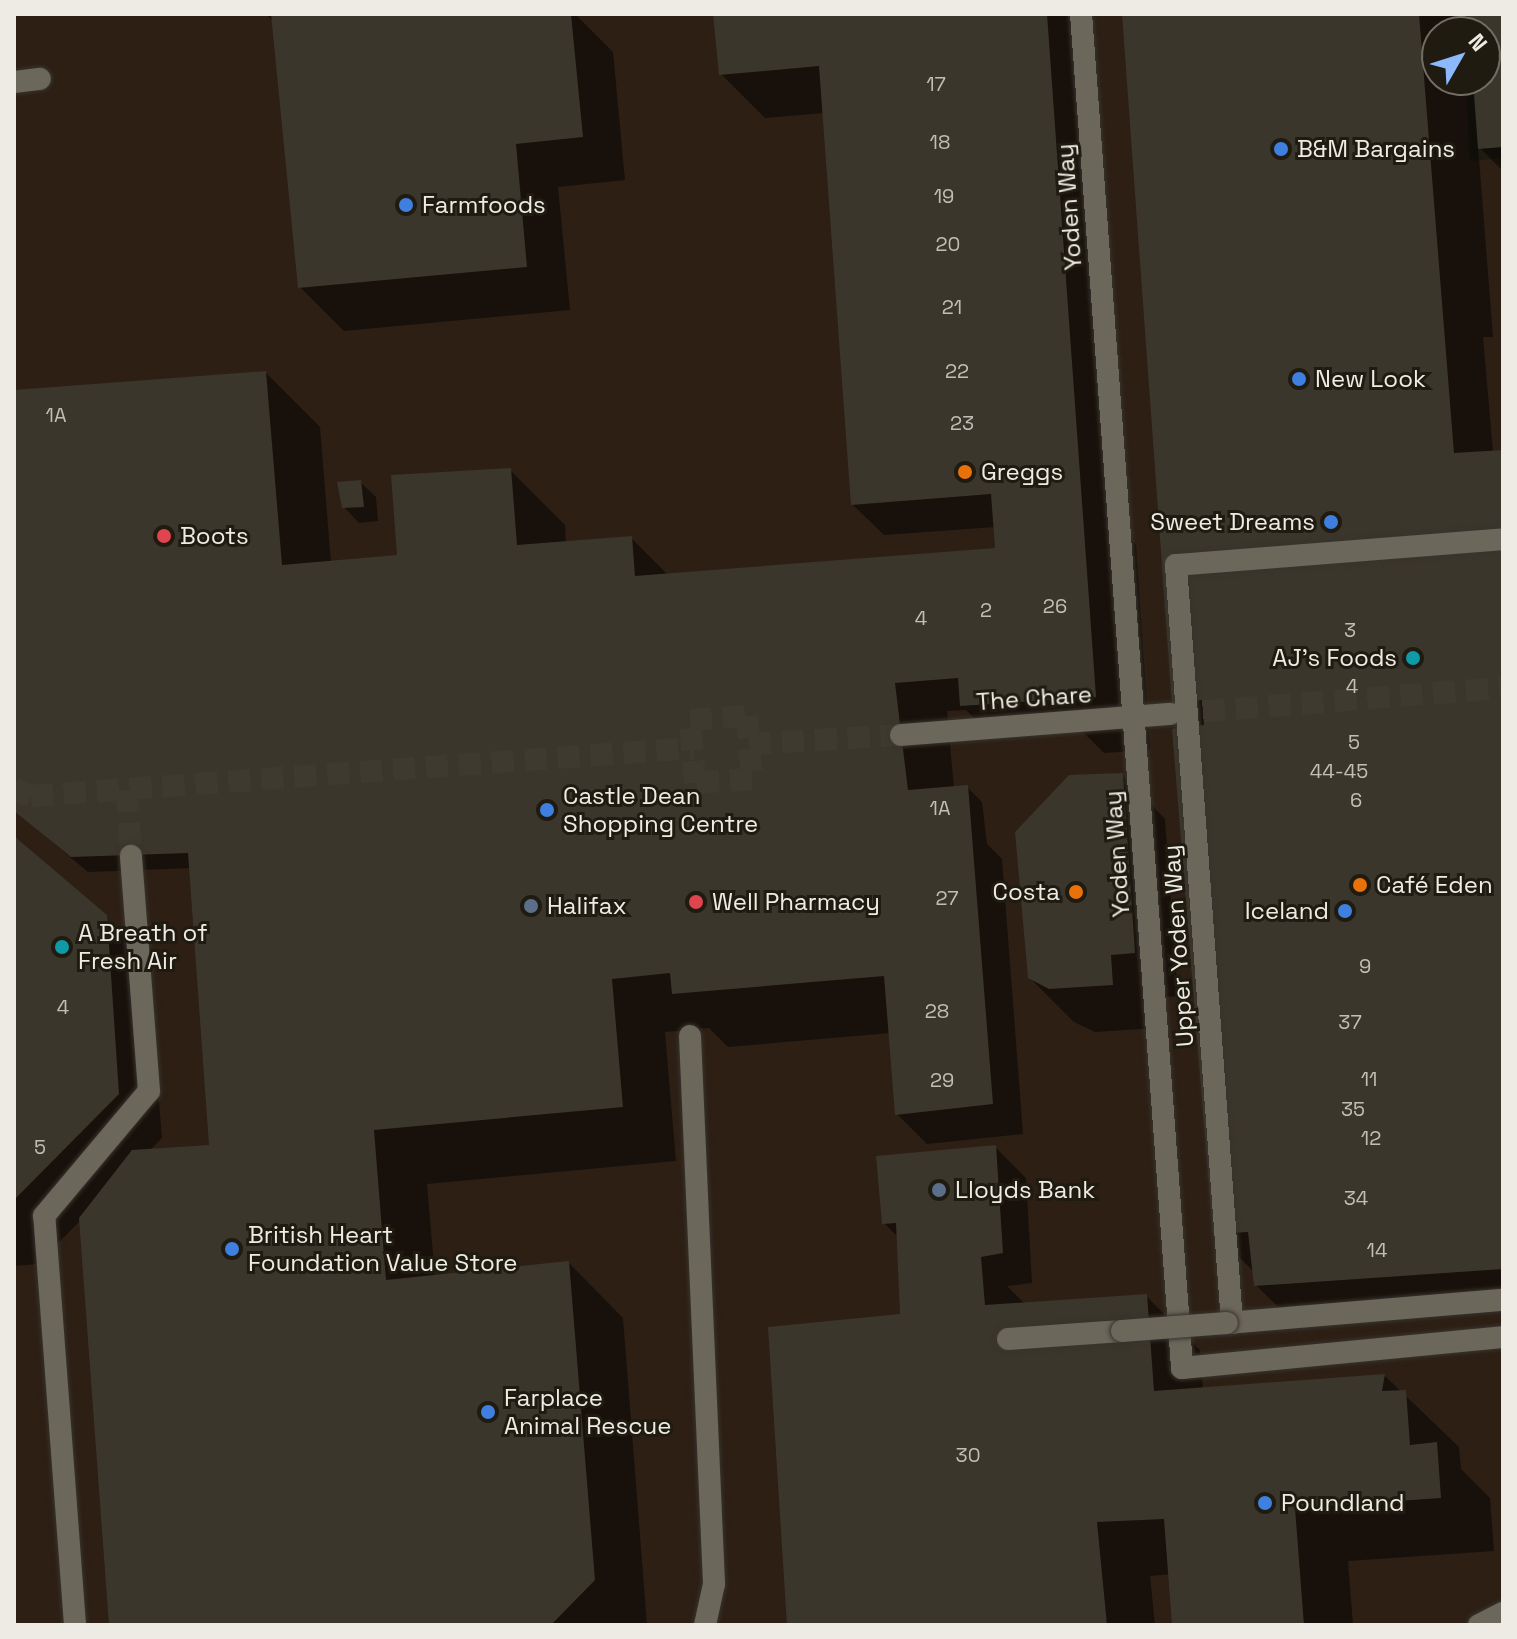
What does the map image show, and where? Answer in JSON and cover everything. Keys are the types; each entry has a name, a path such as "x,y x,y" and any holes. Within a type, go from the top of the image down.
{"street":[{"name":"Yoden Way","path":"1081,14 1182,1368 1503,1337"},
{"path":"14,82 40,79"},
{"name":"Upper Yoden Way","path":"1230,1323 1176,565 1503,539"},
{"name":"The Chare","path":"901,735 1170,714"},
{"path":"75,1625 44,1216 149,1091 131,856"},
{"path":"690,1036 714,1584 705,1625"},
{"path":"1008,1339 1503,1300"},
{"path":"1479,1625 1503,1613"}],"shaded area":[{"path":"14,14 1462,14 1421,16 1421,96 1467,96 1470,161 1503,158 1503,1625 14,1625"}],"building":[{"name":"Farmfoods","path":"271,14 571,14 583,137 516,144 527,267 298,288"},
{"path":"713,14 1047,14 1096,697 960,706 958,678 895,683 908,790 968,785 993,1104 895,1115 884,976 672,994 670,973 612,979 623,1107 374,1130 386,1280 569,1261 595,1580 551,1625 109,1625 79,1218 132,1150 209,1145 188,853 71,857 14,811 14,390 266,371 282,565 397,555 391,475 511,468 517,545 632,536 635,576 995,548 991,494 851,505 819,66 719,75"},
{"path":"1122,14 1419,14 1421,96 1426,96 1454,453 1503,450 1503,1269 1254,1286 1248,1232 1213,1234 1172,729 1204,725 1202,700 1172,703"},
{"path":"1503,14 1503,147 1478,149 1474,96 1501,96 1501,16 1468,16"},
{"path":"361,480 364,507 342,508 337,482"},
{"name":"Costa","path":"1123,773 1135,953 1111,955 1113,985 1049,989 1028,978 1015,832 1069,775"},
{"path":"14,836 107,915 119,1094 14,1200"},
{"path":"996,1145 1003,1253 981,1257 985,1305 1147,1294 1154,1391 1385,1374 1382,1391 1406,1390 1410,1445 1437,1442 1441,1498 1295,1508 1304,1625 1172,1625 1164,1519 1097,1522 1107,1625 787,1625 768,1327 900,1314 896,1223 882,1224 876,1156"}],"tunnel":[{"path":"1170,714 1503,688"},
{"path":"747,716 752,779 695,783 690,720 747,716"},
{"path":"749,744 901,735"},
{"path":"14,789 31,796 693,748"},
{"path":"127,790 131,856"}],"place":[{"name":"B&M Bargains","path":"1281,149"},
{"name":"Farmfoods","path":"406,205"},
{"name":"New Look","path":"1299,379"},
{"name":"Greggs","path":"965,472"},
{"name":"Sweet Dreams","path":"1331,522"},
{"name":"Boots","path":"164,536"},
{"name":"AJ's Foods","path":"1413,658"},
{"name":"Castle Dean Shopping Centre","path":"547,810"},
{"name":"Café Eden","path":"1360,885"},
{"name":"Costa","path":"1076,892"},
{"name":"Well Pharmacy","path":"696,902"},
{"name":"Halifax","path":"531,906"},
{"name":"Iceland","path":"1345,911"},
{"name":"A Breath of Fresh Air","path":"62,947"},
{"name":"Lloyds Bank","path":"939,1190"},
{"name":"British Heart Foundation Value Store","path":"232,1249"},
{"name":"Farplace Animal Rescue","path":"488,1412"},
{"name":"Poundland","path":"1265,1503"}]}
